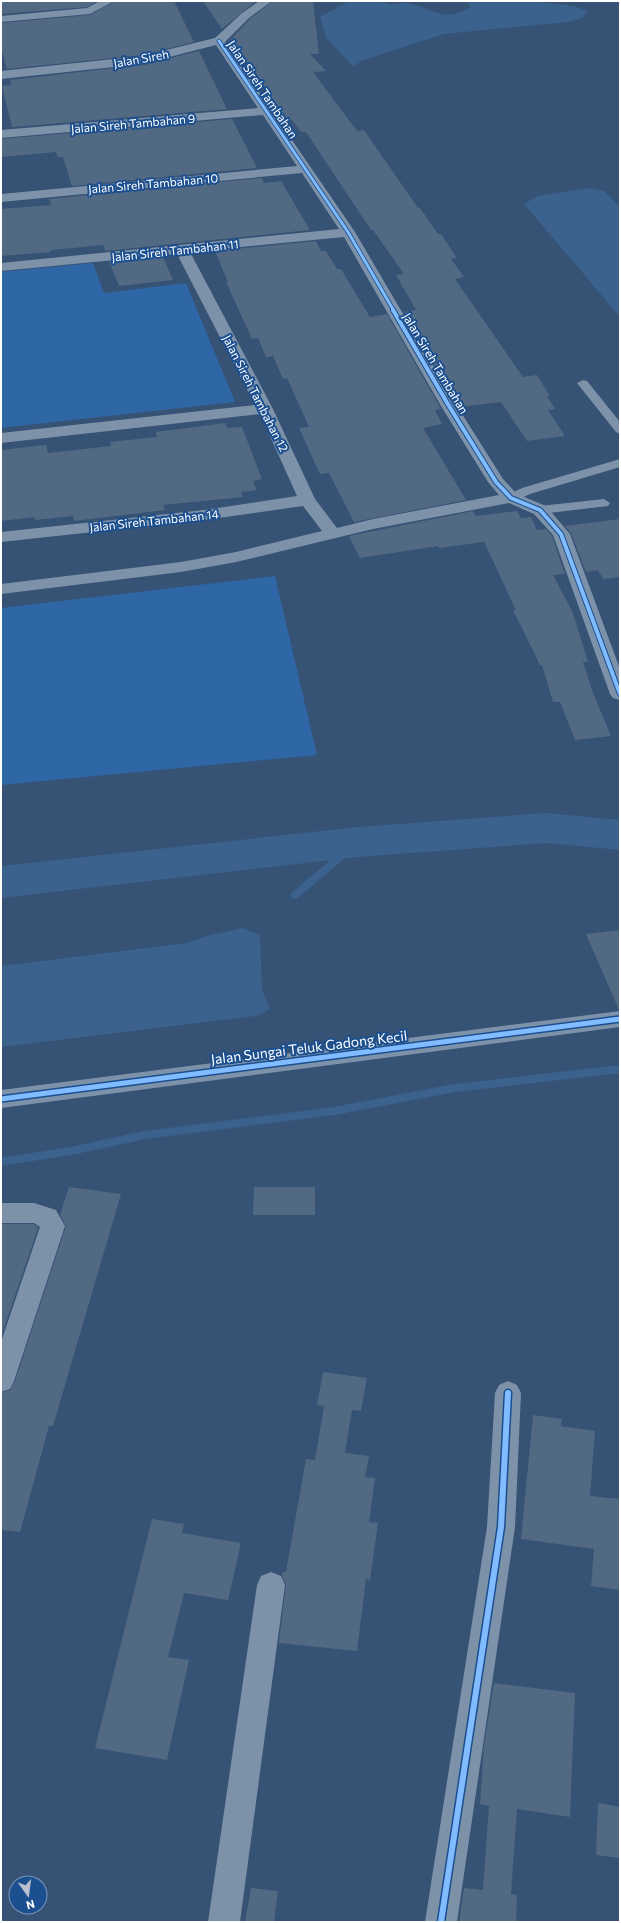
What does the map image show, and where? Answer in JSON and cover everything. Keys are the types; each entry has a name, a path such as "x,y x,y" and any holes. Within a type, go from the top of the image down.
{"street":[{"path":"1,19 90,11 108,1"},
{"path":"219,41 245,16 266,1"},
{"name":"Jalan Sireh","path":"1,75 142,60 219,41"},
{"name":"Jalan Sireh Tambahan","path":"219,41 348,232 449,406 496,482 511,498 540,510 561,534 620,694"},
{"name":"Jalan Sireh Tambahan 9","path":"1,134 266,111"},
{"name":"Jalan Sireh Tambahan 10","path":"1,198 305,169"},
{"name":"Jalan Sireh Tambahan 11","path":"1,268 348,232"},
{"name":"Jalan Sireh Tambahan 12","path":"182,250 265,409 307,500 333,534"},
{"path":"1,438 265,409"},
{"path":"1,589 189,565 262,552 373,524 511,498"},
{"name":"Jalan Sireh Tambahan 14","path":"1,537 204,515 307,500"},
{"name":"Jalan Sungai Teluk Gadong Kecil","path":"1,1099 620,1019"},
{"path":"1,1213 34,1213 48,1217 52,1226 1,1381"},
{"path":"441,1922 501,1527 508,1393"},
{"path":"224,1922 271,1585"}],"lane":[{"path":"583,383 620,430"},
{"path":"511,498 526,491 620,463"},
{"path":"540,510 604,503"}],"shaded area":[{"path":"349,1 392,4 405,3 444,14 460,12 471,7 467,1 548,3 577,7 587,11 583,18 568,22 444,34 361,61 354,67 326,38 320,17"},
{"path":"589,188 604,191 620,207 620,317 524,204 537,196"},
{"path":"93,263 104,293 186,283 235,402 1,428 1,272"},
{"path":"275,576 317,755 1,785 1,608"},
{"path":"243,928 260,935 262,990 270,1009 257,1016 1,1047 1,966 186,943 210,935"}],"building":[{"path":"1,1 97,1 87,7 1,14"},
{"path":"115,1 174,1 194,42 142,55 7,69 1,48 1,23 90,15"},
{"path":"203,1 256,1 222,29"},
{"path":"273,1 313,1 319,54 310,54 326,71 313,72 357,131 364,130 418,208 420,208 438,234 441,234 457,258 451,259 464,277 455,279 523,377 537,375 550,396 547,396 555,409 548,410 565,436 527,441 501,402 459,407 404,312 416,310 396,275 404,274 373,230 371,230 306,132 301,132 292,120 288,121 230,40 250,19"},
{"path":"199,51 227,109 1,128 12,127 2,86 11,85 10,80 142,65"},
{"path":"232,119 257,168 72,186 63,157 58,157 56,152 1,157 1,139"},
{"path":"262,178 264,183 281,181 310,230 105,251 104,245 51,250 51,252 1,256 1,209 51,205 49,199"},
{"path":"316,241 321,251 326,251 337,269 341,269 370,317 387,314 441,409 435,410 442,424 423,428 466,500 354,522 329,473 320,474 299,428 309,427 287,378 283,379 273,356 266,357 258,338 252,339 226,282 228,282 215,251"},
{"path":"163,257 173,280 119,286 109,262"},
{"path":"225,423 227,428 242,427 262,479 253,481 257,490 241,492 243,497 163,505 165,510 74,521 73,516 35,520 34,517 1,521 1,450 46,445 48,453 111,446 110,442 157,437 156,432"},
{"path":"473,511 476,516 517,511 521,518 531,517 537,530 546,529 552,536 565,574 553,575 573,613 588,662 583,662 593,693 611,736 575,740 560,702 553,702 542,665 540,665 513,610 516,610 484,542 439,548 438,546 360,558 349,536"},
{"path":"620,519 620,577 603,579 598,570 586,572 571,533 565,526"},
{"path":"620,930 620,1010 619,1010 586,934"},
{"path":"69,1187 121,1194 53,1426 49,1426 20,1532 1,1530 1,1393 10,1390 15,1381 66,1226 60,1215"},
{"path":"254,1187 315,1187 315,1215 253,1215"},
{"path":"1,1224 34,1224 38,1228 1,1337"},
{"path":"323,1372 367,1378 361,1411 352,1410 345,1453 369,1456 365,1477 375,1478 369,1522 378,1523 370,1580 366,1579 357,1651 279,1643 286,1585 282,1576 283,1572 286,1572 306,1459 315,1460 324,1406 317,1405"},
{"path":"533,1415 562,1419 561,1426 595,1431 590,1496 620,1499 620,1590 591,1586 594,1549 521,1539"},
{"path":"152,1519 184,1524 182,1533 241,1543 228,1600 184,1593 168,1657 189,1660 167,1760 95,1748"},
{"path":"494,1683 575,1693 570,1817 517,1809 511,1894 517,1895 516,1922 459,1922 464,1888 483,1890 489,1806 480,1804 484,1745"},
{"path":"598,1803 620,1807 620,1858 596,1855"},
{"path":"251,1888 278,1891 274,1922 245,1922"}],"waterway":[{"path":"1,882 358,842 546,828 620,835"},
{"path":"295,895 358,842"},
{"path":"1,1162 76,1150 145,1135 334,1111 455,1088 620,1069"}],"cycle path":[{"path":"219,41 348,232 449,406 496,482 511,498 540,510 561,534 620,694"},
{"path":"1,1099 620,1019"},
{"path":"441,1922 501,1527 508,1393"}]}
